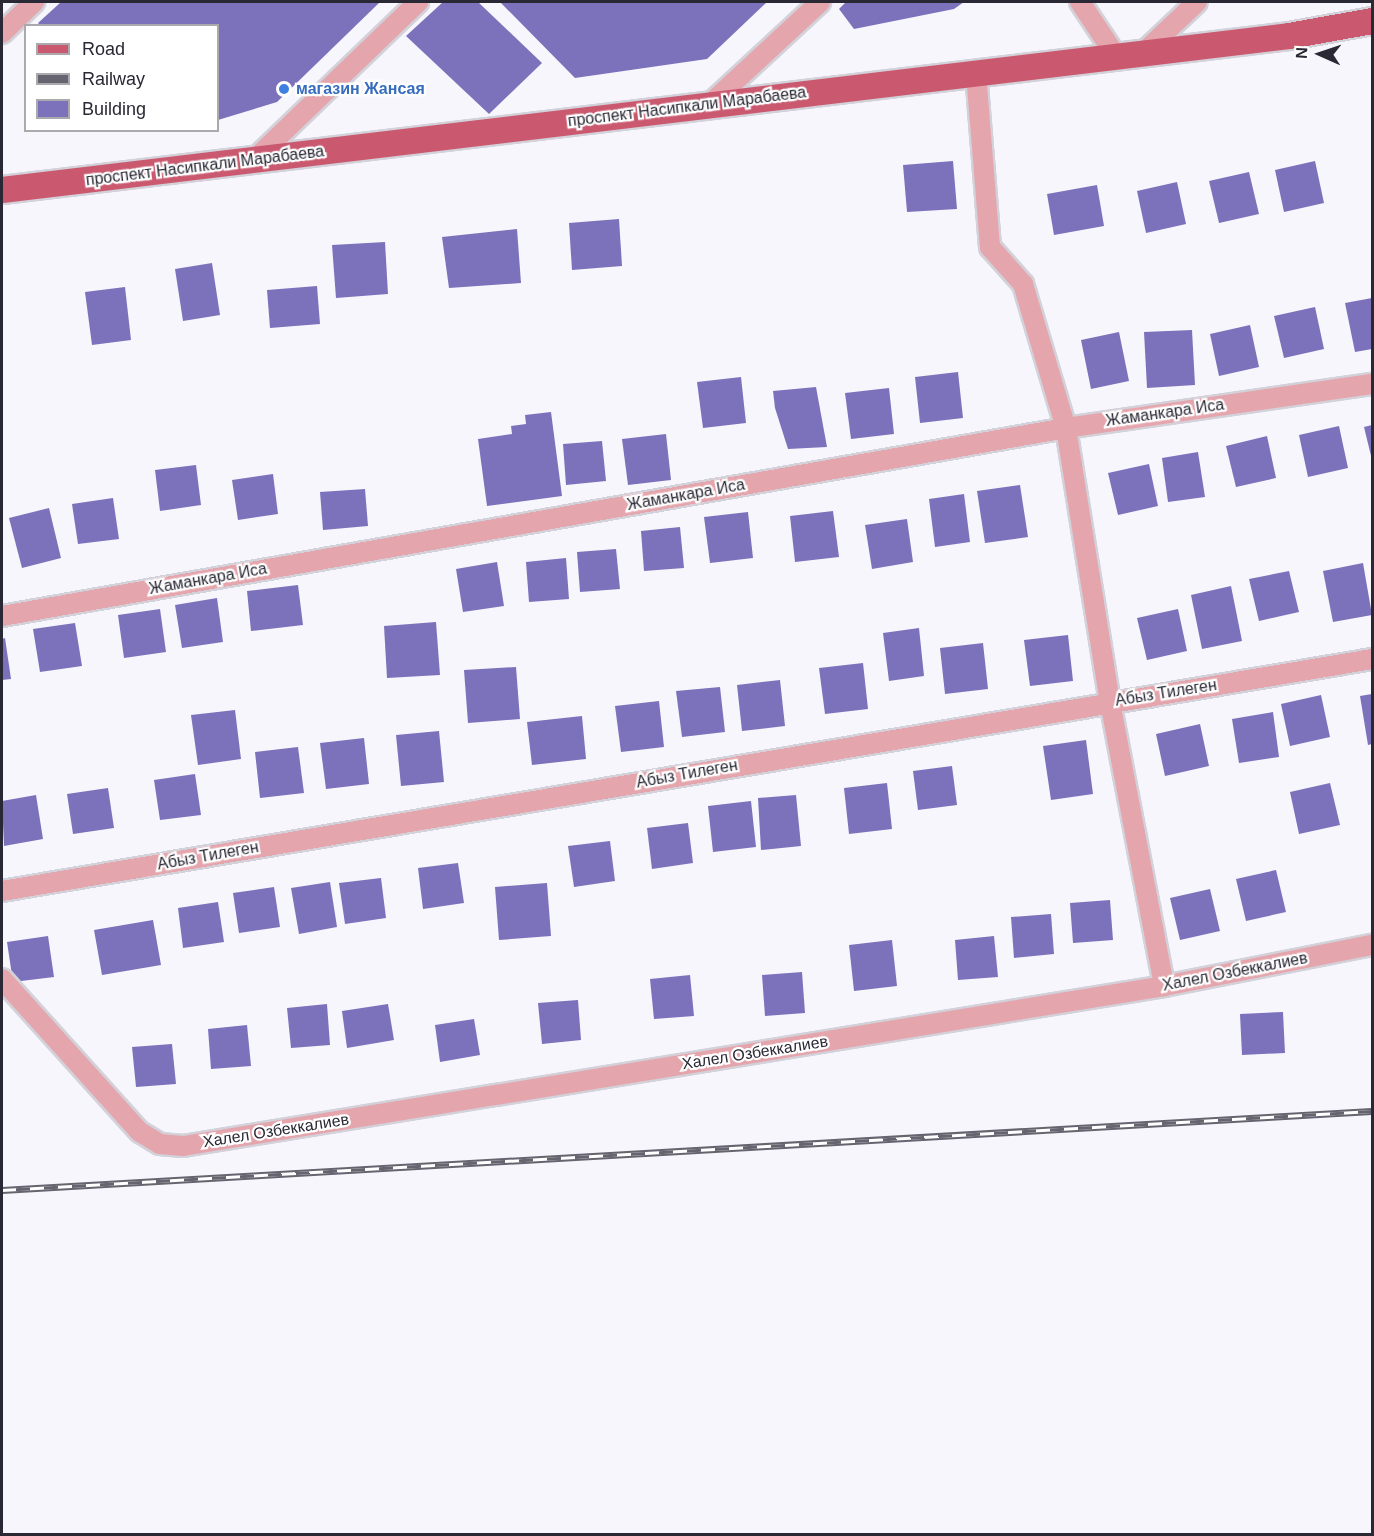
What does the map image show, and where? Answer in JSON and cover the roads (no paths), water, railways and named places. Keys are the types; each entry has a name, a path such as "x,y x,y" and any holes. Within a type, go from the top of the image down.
{"main road":[{"name":"проспект Насипкали Марабаева","path":"2,190 1289,36 1372,21"}],"street":[{"path":"2,33 34,2"},
{"path":"254,160 418,2"},
{"path":"711,104 820,2"},
{"path":"1080,2 1116,56"},
{"path":"1143,53 1197,2"},
{"path":"976,73 990,247 1023,284 1066,428 1110,702 1164,986"},
{"name":"Жаманкара Иса","path":"2,616 1066,428 1372,384"},
{"name":"Абыз Тилеген","path":"2,891 1372,659"},
{"name":"Халел Озбеккалиев","path":"3,984 140,1132 160,1144 183,1146 1164,986 1372,945"}],"railway":[{"path":"2,1190 1372,1111"}],"place":[{"name":"магазин Жансая","path":"284,89"}]}
